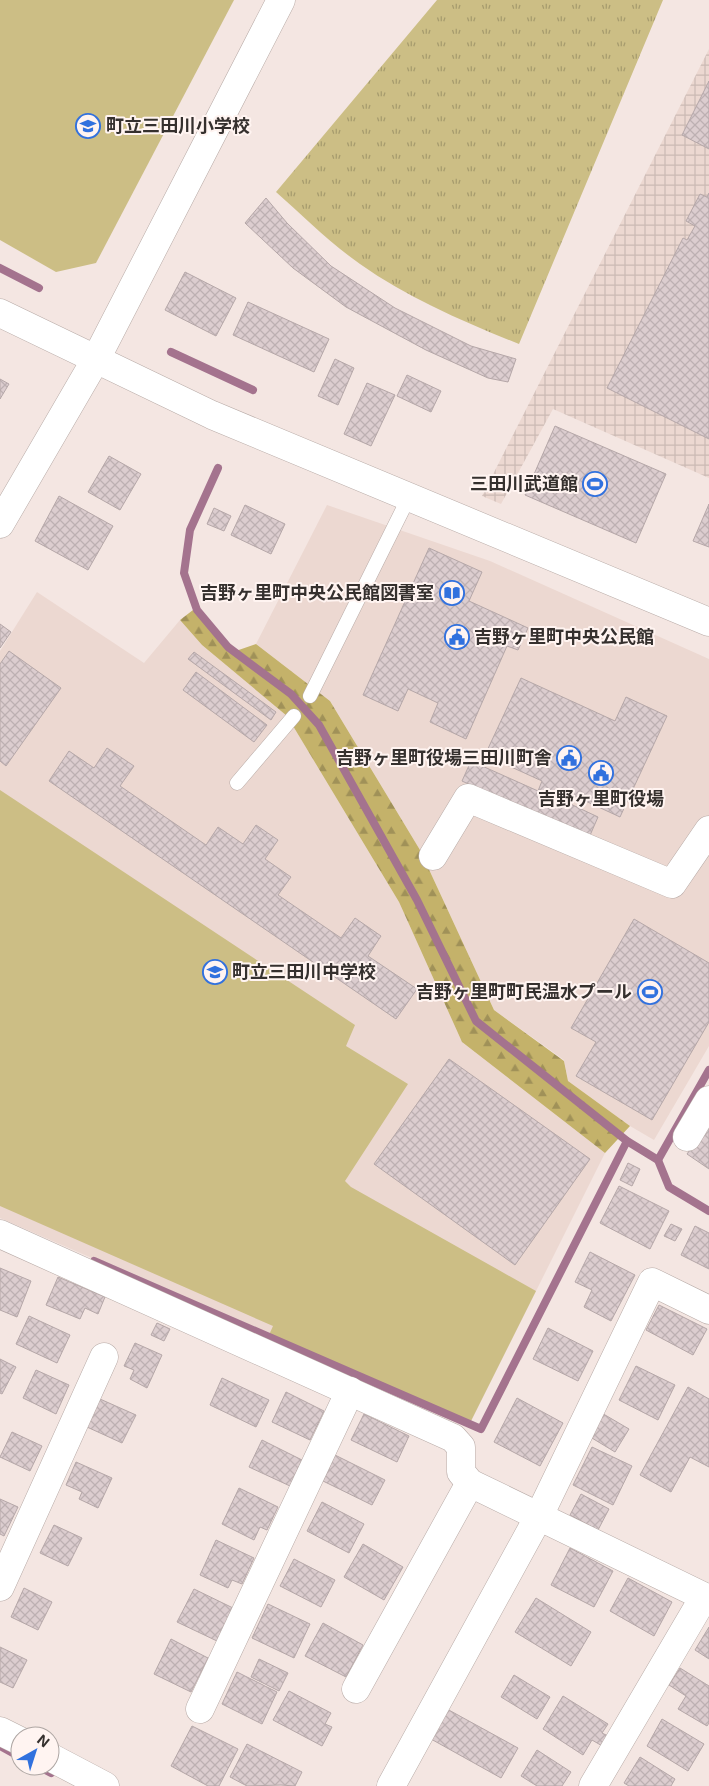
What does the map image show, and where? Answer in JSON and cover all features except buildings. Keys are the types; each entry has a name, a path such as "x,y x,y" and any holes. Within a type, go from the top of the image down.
{"street":[{"path":"0,524 96,360 281,0"},
{"path":"0,313 212,415 709,622"},
{"path":"433,856 468,798 672,884 709,830"},
{"path":"687,1137 709,1100"},
{"path":"0,1234 453,1438 461,1447 460,1472 470,1483 706,1598 593,1786"},
{"path":"391,1786 539,1516 652,1282 709,1310"},
{"path":"0,1587 104,1358"},
{"path":"200,1709 350,1391"},
{"path":"356,1689 470,1483"},
{"path":"60,1762 105,1786"}],"lane":[{"path":"310,696 409,497"},
{"path":"237,783 294,716"}],"shaded area":[{"path":"709,49 709,478 553,409 501,504 482,496"},
{"path":"327,505 490,561 709,659 709,1046 654,1140 630,1126 568,1081 564,1060 494,1010 420,850 330,701 256,644"},
{"name":"町立三田川中学校","path":"37,592 144,663 180,620 202,645 287,716 399,902 462,1042 605,1153 470,1423 0,1218 0,651"}],"green space":[{"name":"町立三田川小学校","path":"0,0 234,0 96,263 56,272 0,240"},
{"path":"437,0 663,0 519,344 478,327 397,288 338,247 276,192"},
{"path":"193,610 230,653 256,644 330,701 420,850 494,1010 564,1061 568,1081 630,1126 605,1153 462,1042 399,902 287,716 202,645 180,620"},
{"path":"0,790 355,1025 346,1046 408,1084 345,1181 351,1187 536,1291 470,1423 269,1335 273,1326 0,1206"}],"waterway":[{"path":"0,268 39,288"},
{"path":"171,352 253,390"},
{"path":"218,468 190,530 184,573 197,610 228,647 291,694 319,725 417,900 476,1021 627,1141 658,1160 669,1187 709,1211"},
{"path":"658,1160 709,1070"},
{"path":"94,1261 481,1429 627,1141"},
{"path":"0,1746 10,1752"}],"place":[{"name":"町立三田川小学校","path":"88,126"},
{"name":"三田川武道館","path":"595,484"},
{"name":"吉野ヶ里町中央公民館図書室","path":"452,593"},
{"name":"吉野ヶ里町中央公民館","path":"457,637"},
{"name":"吉野ヶ里町役場三田川町舎","path":"569,758"},
{"name":"吉野ヶ里町役場","path":"601,773"},
{"name":"町立三田川中学校","path":"215,972"},
{"name":"吉野ヶ里町町民温水プール","path":"650,992"}]}
